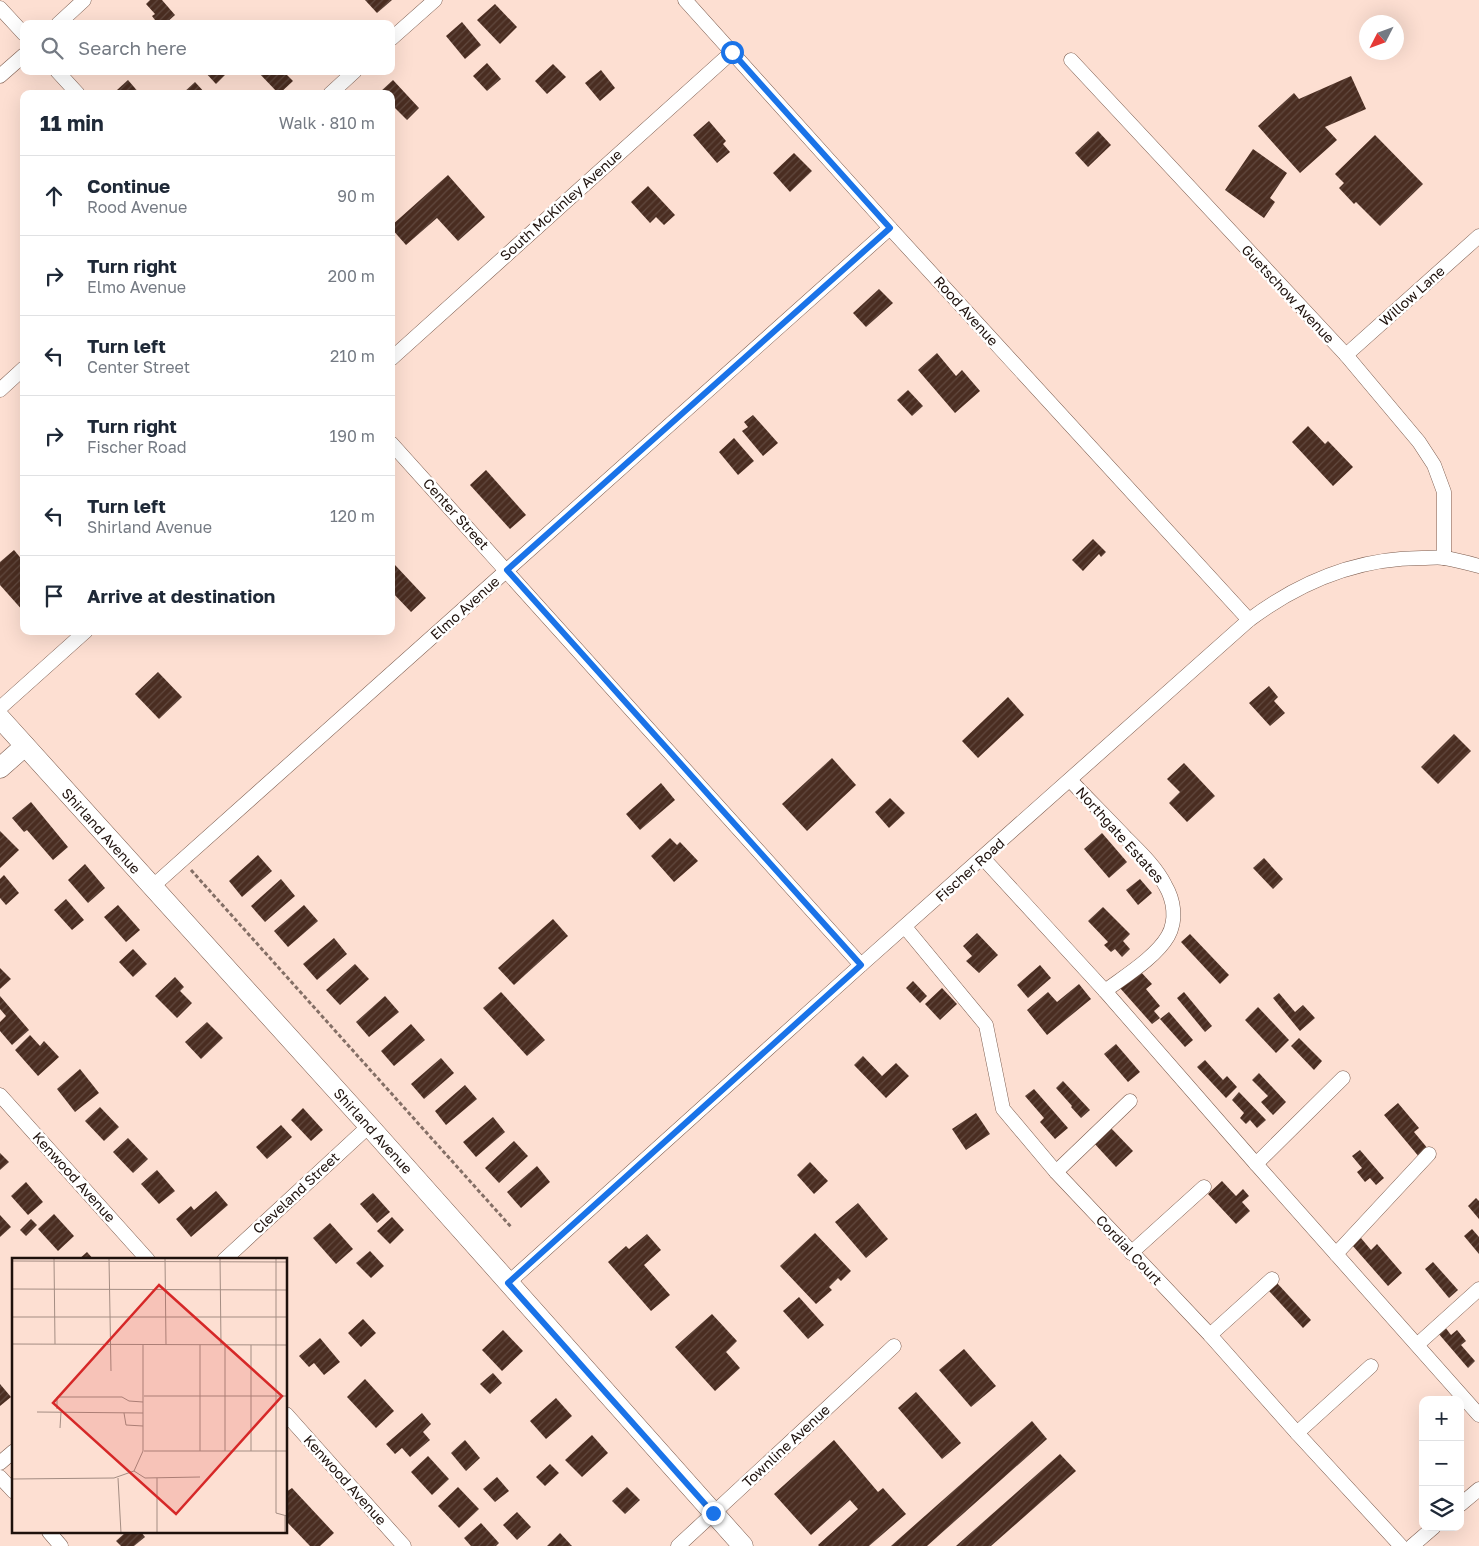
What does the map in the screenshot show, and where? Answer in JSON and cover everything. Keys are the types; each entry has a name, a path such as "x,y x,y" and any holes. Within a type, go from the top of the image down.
{"street":[{"path":"62,20 84,0"},
{"path":"395,35 434,0"},
{"name":"Rood Avenue","path":"685,0 890,228 1249,620"},
{"path":"0,8 20,30"},
{"name":"South McKinley Avenue","path":"395,355 732,52"},
{"path":"0,76 20,58"},
{"name":"Guetschow Avenue","path":"1072,60 1346,355 1404,423 1434,465 1444,492 1444,558"},
{"path":"61,75 74,90"},
{"path":"334,90 351,75"},
{"name":"Elmo Avenue","path":"152,887 890,228"},
{"name":"Willow Lane","path":"1346,355 1479,236"},
{"path":"0,390 20,372"},
{"name":"Center Street","path":"395,447 861,965"},
{"name":"Fischer Road","path":"508,1283 861,965 1249,620 1282,597 1304,585 1336,572 1377,561 1409,558 1444,558 1479,566"},
{"path":"0,708 82,635"},
{"name":"Shirland Avenue","path":"0,718 369,1126 742,1546"},
{"path":"0,768 24,746"},
{"name":"Northgate Estates","path":"1070,780 1151,866 1166,885 1172,902 1174,921 1163,943 1149,957 1105,991"},
{"path":"983,858 1105,991 1479,1415"},
{"name":"Cordial Court","path":"905,927 986,1025 1003,1109 1056,1172 1210,1335 1297,1433 1402,1546"},
{"path":"1256,1164 1343,1078"},
{"name":"Kenwood Avenue","path":"0,1095 146,1258"},
{"path":"1056,1172 1130,1101"},
{"name":"Cleveland Street","path":"226,1258 369,1126"},
{"path":"1336,1254 1429,1154"},
{"path":"1131,1253 1204,1187"},
{"path":"1210,1335 1272,1279"},
{"path":"1418,1344 1479,1289"},
{"name":"Townline Avenue","path":"678,1546 894,1346"},
{"path":"1297,1433 1371,1366"},
{"name":"Kenwood Avenue","path":"288,1416 404,1546"},
{"path":"0,1463 12,1453"},
{"path":"0,1477 12,1490"},
{"path":"1464,1502 1479,1489"},
{"path":"1412,1546 1429,1531"},
{"path":"51,1534 61,1546"}],"path":[{"path":"182,860 512,1228"}],"building":[{"path":"150,0 162,0 175,15 169,20 155,20 152,16 155,14 146,4"},
{"path":"365,0 392,0 377,13"},
{"path":"495,4 517,27 500,44 477,20"},
{"path":"462,22 481,45 465,59 446,36"},
{"path":"487,63 501,79 487,91 473,76"},
{"path":"553,64 566,77 547,94 535,81"},
{"path":"601,70 615,88 600,101 585,83"},
{"path":"208,75 225,75 216,84"},
{"path":"261,75 287,75 293,81 283,90 275,90"},
{"path":"1351,76 1366,109 1325,127 1337,140 1300,173 1258,126 1294,93 1299,99"},
{"path":"128,80 137,90 117,90"},
{"path":"393,80 419,108 407,120 395,108 395,90 382,90"},
{"path":"195,82 202,90 186,90"},
{"path":"709,121 726,141 723,144 730,152 717,163 693,135"},
{"path":"1098,131 1111,145 1088,167 1075,153"},
{"path":"1375,135 1423,184 1380,226 1356,202 1354,204 1339,188 1344,183 1335,174"},
{"path":"1253,149 1287,173 1270,198 1275,202 1264,218 1225,190"},
{"path":"794,153 812,171 790,192 773,173"},
{"path":"448,175 485,217 458,241 437,218 406,245 395,233 395,222"},
{"path":"648,186 675,215 664,225 656,217 650,223 631,202"},
{"path":"879,289 893,303 866,327 853,313"},
{"path":"937,353 956,376 962,370 980,391 955,413 918,370"},
{"path":"908,390 923,406 912,416 897,400"},
{"path":"753,415 778,443 763,456 742,431 748,427 744,422"},
{"path":"1308,426 1325,444 1328,441 1353,467 1333,486 1292,442"},
{"path":"734,438 754,461 738,475 719,452"},
{"path":"486,470 526,515 510,529 470,485"},
{"path":"1093,539 1106,552 1101,557 1099,554 1083,571 1072,560"},
{"path":"14,550 20,557 20,608 0,585 0,562"},
{"path":"395,565 426,598 411,612 395,595"},
{"path":"158,672 182,697 159,719 135,694"},
{"path":"1269,686 1278,697 1274,701 1285,713 1270,726 1249,703"},
{"path":"1008,697 1024,715 978,758 962,741"},
{"path":"1454,734 1471,751 1438,784 1421,767"},
{"path":"832,758 856,785 807,831 782,804"},
{"path":"1184,763 1215,796 1187,822 1169,803 1180,792 1167,779"},
{"path":"661,783 675,800 640,830 626,814"},
{"path":"890,798 905,813 889,828 875,812"},
{"path":"31,802 68,847 53,860 27,830 24,832 12,818"},
{"path":"0,831 19,850 0,868"},
{"path":"1102,833 1127,862 1109,878 1084,849"},
{"path":"670,838 677,845 680,842 698,861 674,882 651,856"},
{"path":"258,855 272,871 242,897 229,881"},
{"path":"1264,858 1283,879 1273,889 1253,868"},
{"path":"85,864 105,888 88,903 68,880"},
{"path":"4,875 19,893 6,905 0,898 0,879"},
{"path":"281,879 295,896 265,922 251,906"},
{"path":"1140,879 1152,893 1138,905 1126,890"},
{"path":"66,899 84,920 72,930 54,910"},
{"path":"118,905 140,930 126,942 104,917"},
{"path":"304,905 318,921 288,947 274,931"},
{"path":"1103,907 1130,934 1123,941 1130,949 1122,957 1115,949 1111,952 1104,945 1108,942 1088,921"},
{"path":"553,919 568,936 514,985 498,968"},
{"path":"977,933 998,955 979,973 966,961 972,956 963,946"},
{"path":"1190,934 1229,975 1220,984 1181,942"},
{"path":"334,938 347,954 317,980 303,964"},
{"path":"133,949 147,964 133,977 119,962"},
{"path":"355,964 369,979 340,1005 326,990"},
{"path":"1040,965 1051,978 1028,998 1017,985"},
{"path":"0,968 11,979 0,989"},
{"path":"1140,971 1152,984 1146,989 1160,1006 1154,1011 1160,1018 1152,1024 1120,988"},
{"path":"175,977 184,987 180,991 192,1003 177,1018 155,996"},
{"path":"913,981 927,996 920,1003 906,988"},
{"path":"1079,984 1091,999 1047,1035 1027,1010 1048,992 1057,1002"},
{"path":"942,988 957,1004 940,1020 925,1004"},
{"path":"501,992 545,1040 527,1056 483,1008"},
{"path":"1184,992 1212,1026 1205,1032 1177,998"},
{"path":"1279,993 1295,1012 1303,1005 1315,1018 1300,1031 1273,998"},
{"path":"0,996 29,1030 12,1045 0,1031 0,1022 6,1016 0,1009"},
{"path":"385,996 399,1012 369,1037 356,1022"},
{"path":"1258,1007 1289,1040 1276,1053 1245,1020"},
{"path":"1169,1012 1193,1040 1185,1047 1160,1019"},
{"path":"207,1022 223,1038 201,1059 185,1042"},
{"path":"411,1024 425,1040 394,1066 381,1051"},
{"path":"30,1035 40,1046 44,1041 59,1057 38,1076 15,1050"},
{"path":"1299,1038 1322,1061 1314,1070 1291,1046"},
{"path":"1116,1044 1140,1072 1128,1082 1104,1054"},
{"path":"863,1056 882,1076 896,1063 909,1076 886,1098 854,1065"},
{"path":"441,1058 454,1073 424,1099 411,1084"},
{"path":"1205,1060 1223,1080 1227,1076 1237,1087 1226,1098 1197,1067"},
{"path":"80,1069 99,1093 75,1112 57,1089"},
{"path":"1259,1073 1286,1102 1273,1115 1261,1102 1268,1096 1252,1080"},
{"path":"1063,1081 1090,1110 1081,1118 1056,1088"},
{"path":"465,1085 477,1099 446,1125 435,1111"},
{"path":"1034,1089 1068,1128 1055,1139 1040,1122 1044,1118 1025,1096"},
{"path":"1239,1092 1266,1120 1257,1128 1250,1120 1246,1124 1240,1118 1244,1113 1232,1100"},
{"path":"1398,1103 1419,1128 1414,1132 1429,1150 1420,1158 1384,1115"},
{"path":"100,1107 119,1127 104,1141 85,1121"},
{"path":"303,1108 323,1130 311,1141 291,1120"},
{"path":"976,1113 990,1134 966,1150 952,1129"},
{"path":"493,1117 505,1132 476,1157 463,1142"},
{"path":"281,1125 292,1137 267,1159 256,1147"},
{"path":"1109,1126 1133,1151 1116,1167 1093,1142"},
{"path":"128,1138 148,1159 133,1173 113,1152"},
{"path":"514,1141 528,1156 499,1183 485,1168"},
{"path":"1360,1150 1384,1178 1376,1185 1370,1178 1365,1182 1357,1172 1362,1168 1352,1156"},
{"path":"0,1153 9,1162 0,1170"},
{"path":"810,1162 828,1181 814,1194 797,1175"},
{"path":"537,1166 550,1182 521,1208 507,1192"},
{"path":"157,1170 175,1191 159,1204 141,1184"},
{"path":"1222,1181 1236,1196 1243,1189 1249,1196 1242,1202 1250,1211 1236,1224 1208,1194"},
{"path":"26,1182 43,1202 28,1215 11,1196"},
{"path":"216,1191 228,1205 191,1237 176,1219 191,1206 194,1210"},
{"path":"373,1193 390,1212 377,1223 360,1204"},
{"path":"1476,1198 1479,1201 1479,1219 1468,1206"},
{"path":"858,1203 888,1239 866,1258 835,1222"},
{"path":"54,1214 74,1236 58,1251 38,1229"},
{"path":"0,1215 11,1227 0,1237"},
{"path":"392,1217 404,1230 390,1244 377,1231"},
{"path":"31,1219 37,1225 26,1236 20,1230"},
{"path":"330,1223 353,1249 336,1264 313,1238"},
{"path":"1472,1229 1479,1237 1479,1254 1464,1236"},
{"path":"815,1233 851,1271 841,1281 838,1278 829,1287 832,1290 816,1304 780,1266"},
{"path":"647,1234 661,1250 644,1265 670,1295 651,1311 608,1262 626,1246 629,1249"},
{"path":"1361,1238 1371,1250 1377,1244 1402,1273 1388,1286 1352,1245"},
{"path":"370,1251 384,1266 371,1278 356,1263"},
{"path":"87,1252 92,1258 80,1258"},
{"path":"1433,1262 1458,1290 1449,1298 1425,1269"},
{"path":"1277,1283 1311,1320 1303,1328 1269,1291"},
{"path":"799,1297 824,1325 808,1339 783,1311"},
{"path":"712,1314 737,1341 726,1352 740,1368 715,1391 675,1347"},
{"path":"363,1319 376,1333 361,1347 348,1333"},
{"path":"1445,1327 1451,1335 1457,1330 1466,1341 1461,1345 1475,1361 1468,1368 1438,1333"},
{"path":"503,1330 523,1351 502,1371 482,1350"},
{"path":"320,1338 340,1362 324,1375 314,1363 309,1367 299,1356"},
{"path":"964,1349 996,1386 971,1407 939,1370"},
{"path":"493,1373 502,1383 490,1394 480,1384"},
{"path":"365,1379 394,1411 376,1428 347,1397"},
{"path":"0,1384 11,1397 0,1406"},
{"path":"916,1392 961,1443 942,1459 898,1408"},
{"path":"556,1398 572,1416 546,1439 530,1421"},
{"path":"422,1413 431,1424 423,1432 430,1440 410,1457 402,1448 395,1454 386,1444"},
{"path":"1032,1421 1047,1439 927,1546 891,1546"},
{"path":"592,1435 608,1453 582,1477 565,1460"},
{"path":"465,1440 480,1458 466,1471 451,1453"},
{"path":"834,1440 878,1492 883,1488 906,1514 869,1546 818,1545 858,1509 850,1500 811,1535 774,1494"},
{"path":"1060,1454 1076,1471 991,1546 956,1546"},
{"path":"428,1456 449,1479 432,1495 411,1472"},
{"path":"550,1464 559,1473 545,1486 536,1477"},
{"path":"497,1477 509,1491 495,1502 483,1489"},
{"path":"458,1487 479,1509 459,1528 438,1506"},
{"path":"627,1487 640,1500 625,1514 612,1501"},
{"path":"292,1488 334,1533 320,1546 310,1546 288,1523 288,1491"},
{"path":"517,1512 531,1527 517,1540 503,1525"},
{"path":"481,1523 499,1543 496,1546 471,1546 464,1538"},
{"path":"560,1533 572,1546 547,1546"},
{"path":"124,1534 143,1534 145,1537 134,1546 121,1546 116,1541"}],"route":[{"path":"713,1513 508,1283 861,965 507,570 890,228 732,52"}]}
